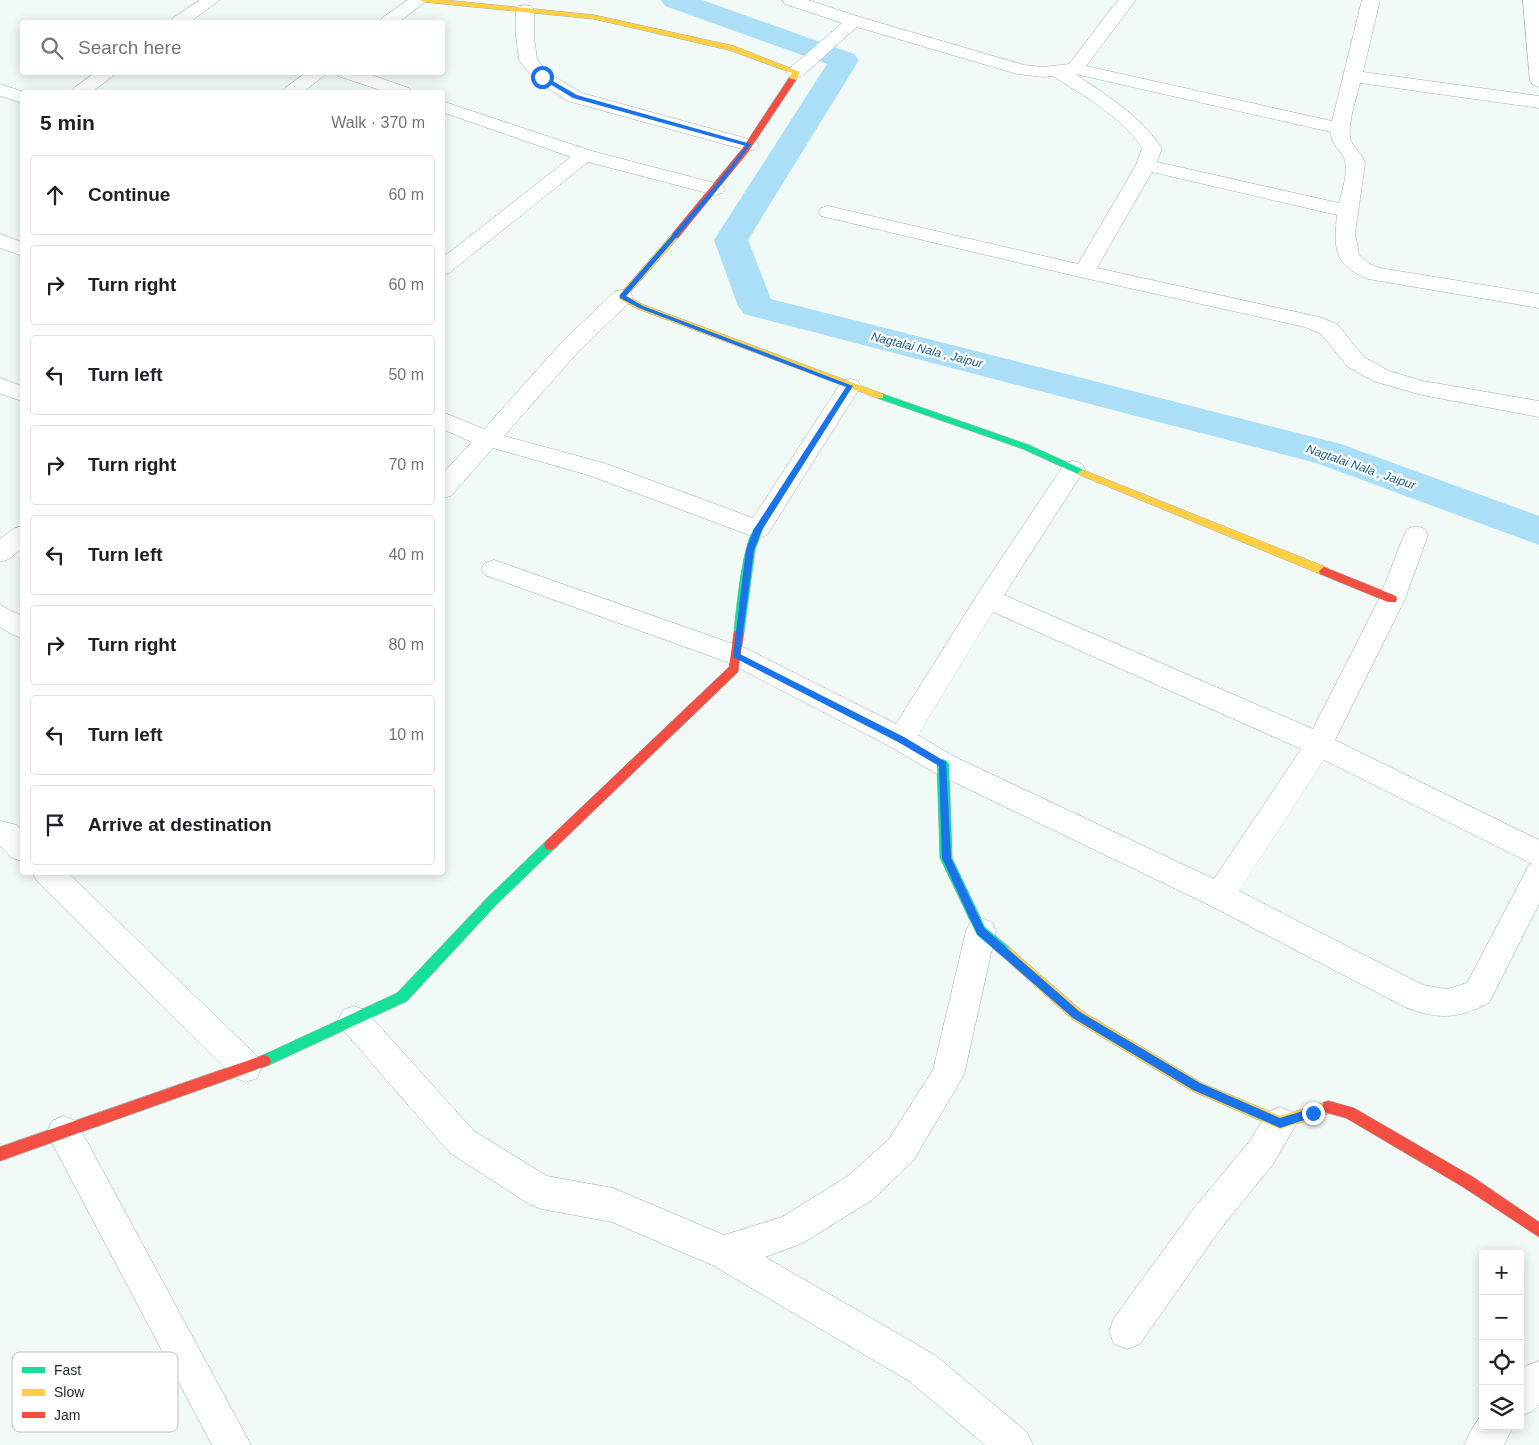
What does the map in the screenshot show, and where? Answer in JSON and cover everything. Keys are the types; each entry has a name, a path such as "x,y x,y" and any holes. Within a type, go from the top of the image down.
{"street":[{"path":"391,20 419,0"},
{"path":"424,0 594,17 731,48 802,67"},
{"path":"791,0 854,21 1023,70 1043,72 1067,70 1340,128"},
{"path":"1067,70 1127,0"},
{"path":"1371,0 1340,128 1343,146 1354,158 1355,168 1347,211 1345,252 1352,262 1375,274 1539,301"},
{"path":"1532,0 1539,81"},
{"path":"182,2 206,3"},
{"path":"182,20 206,3"},
{"path":"525,10 525,37 528,60 542,77 575,96 749,145"},
{"path":"445,487 570,347 622,297 715,189 749,145 802,67 854,21"},
{"path":"1067,70 1134,124 1146,137 1152,148 1146,165 1084,272"},
{"path":"84,90 105,75"},
{"path":"295,90 316,75"},
{"path":"353,75 396,90"},
{"path":"1352,76 1539,102"},
{"path":"0,90 20,97"},
{"path":"445,107 585,155 715,189"},
{"path":"445,263 452,250 585,155"},
{"path":"1146,165 1347,211"},
{"path":"828,212 1084,272 1312,322 1330,329 1356,362 1381,376 1422,388 1539,409"},
{"path":"0,240 20,249"},
{"path":"622,297 641,307 850,386 1026,447 1073,469 1392,599"},
{"path":"0,1154 273,1058 402,997 492,901 734,669 750,550 758,529 850,386"},
{"path":"445,421 487,439 596,469 758,529"},
{"path":"901,739 988,599 1073,469"},
{"path":"1220,896 1319,744 1392,599 1416,535"},
{"path":"0,553 20,537"},
{"path":"494,569 736,655 901,739 943,764 1220,896 1416,997 1439,1004 1462,1002 1478,993 1539,874"},
{"path":"988,599 1319,744 1539,854"},
{"path":"0,616 20,627"},
{"path":"943,764 946,858 981,931 1077,1015 1197,1086 1280,1123 1329,1108 1349,1113 1468,1182 1539,1230"},
{"path":"0,833 8,834 20,847"},
{"path":"49,875 246,1067"},
{"path":"724,1254 790,1231 860,1188 901,1150 948,1075 981,931"},
{"path":"354,1020 462,1142 542,1192 612,1205 724,1254 922,1368 1014,1445"},
{"path":"1127,1331 1207,1218 1262,1153 1280,1123"},
{"path":"64,1132 232,1445"},
{"path":"1524,1394 1539,1379"},
{"path":"1483,1445 1492,1430"}],"waterway":[{"name":"Nagtalai Nala , Jaipur","path":"675,0 844,60 731,240 756,306 1327,453 1539,531"}],"traffic: fast":[{"path":"880,396 1026,447 1083,473"},
{"path":"739,632 750,550 758,529"},
{"path":"943,764 946,858 981,931 1007,953"},
{"path":"264,1061 402,997 492,901 550,845"}],"traffic: slow":[{"path":"424,0 594,17 731,48 796,72 792,80"},
{"path":"675,236 622,297 641,307 880,396"},
{"path":"1083,473 1324,571"},
{"path":"1007,953 1077,1015 1197,1087 1280,1123 1329,1107"}],"traffic: jam":[{"path":"675,236 745,150 792,80"},
{"path":"1324,571 1392,599"},
{"path":"550,845 734,669 739,632"},
{"path":"0,1154 264,1061"},
{"path":"1329,1107 1349,1113 1468,1182 1539,1230"}],"route":[{"path":"542,77 575,96 749,145 715,189 622,297 641,307 850,386 758,529 750,550 736,655 901,739 943,764 946,858 981,931 1077,1015 1197,1086 1280,1123 1313,1113"}]}
